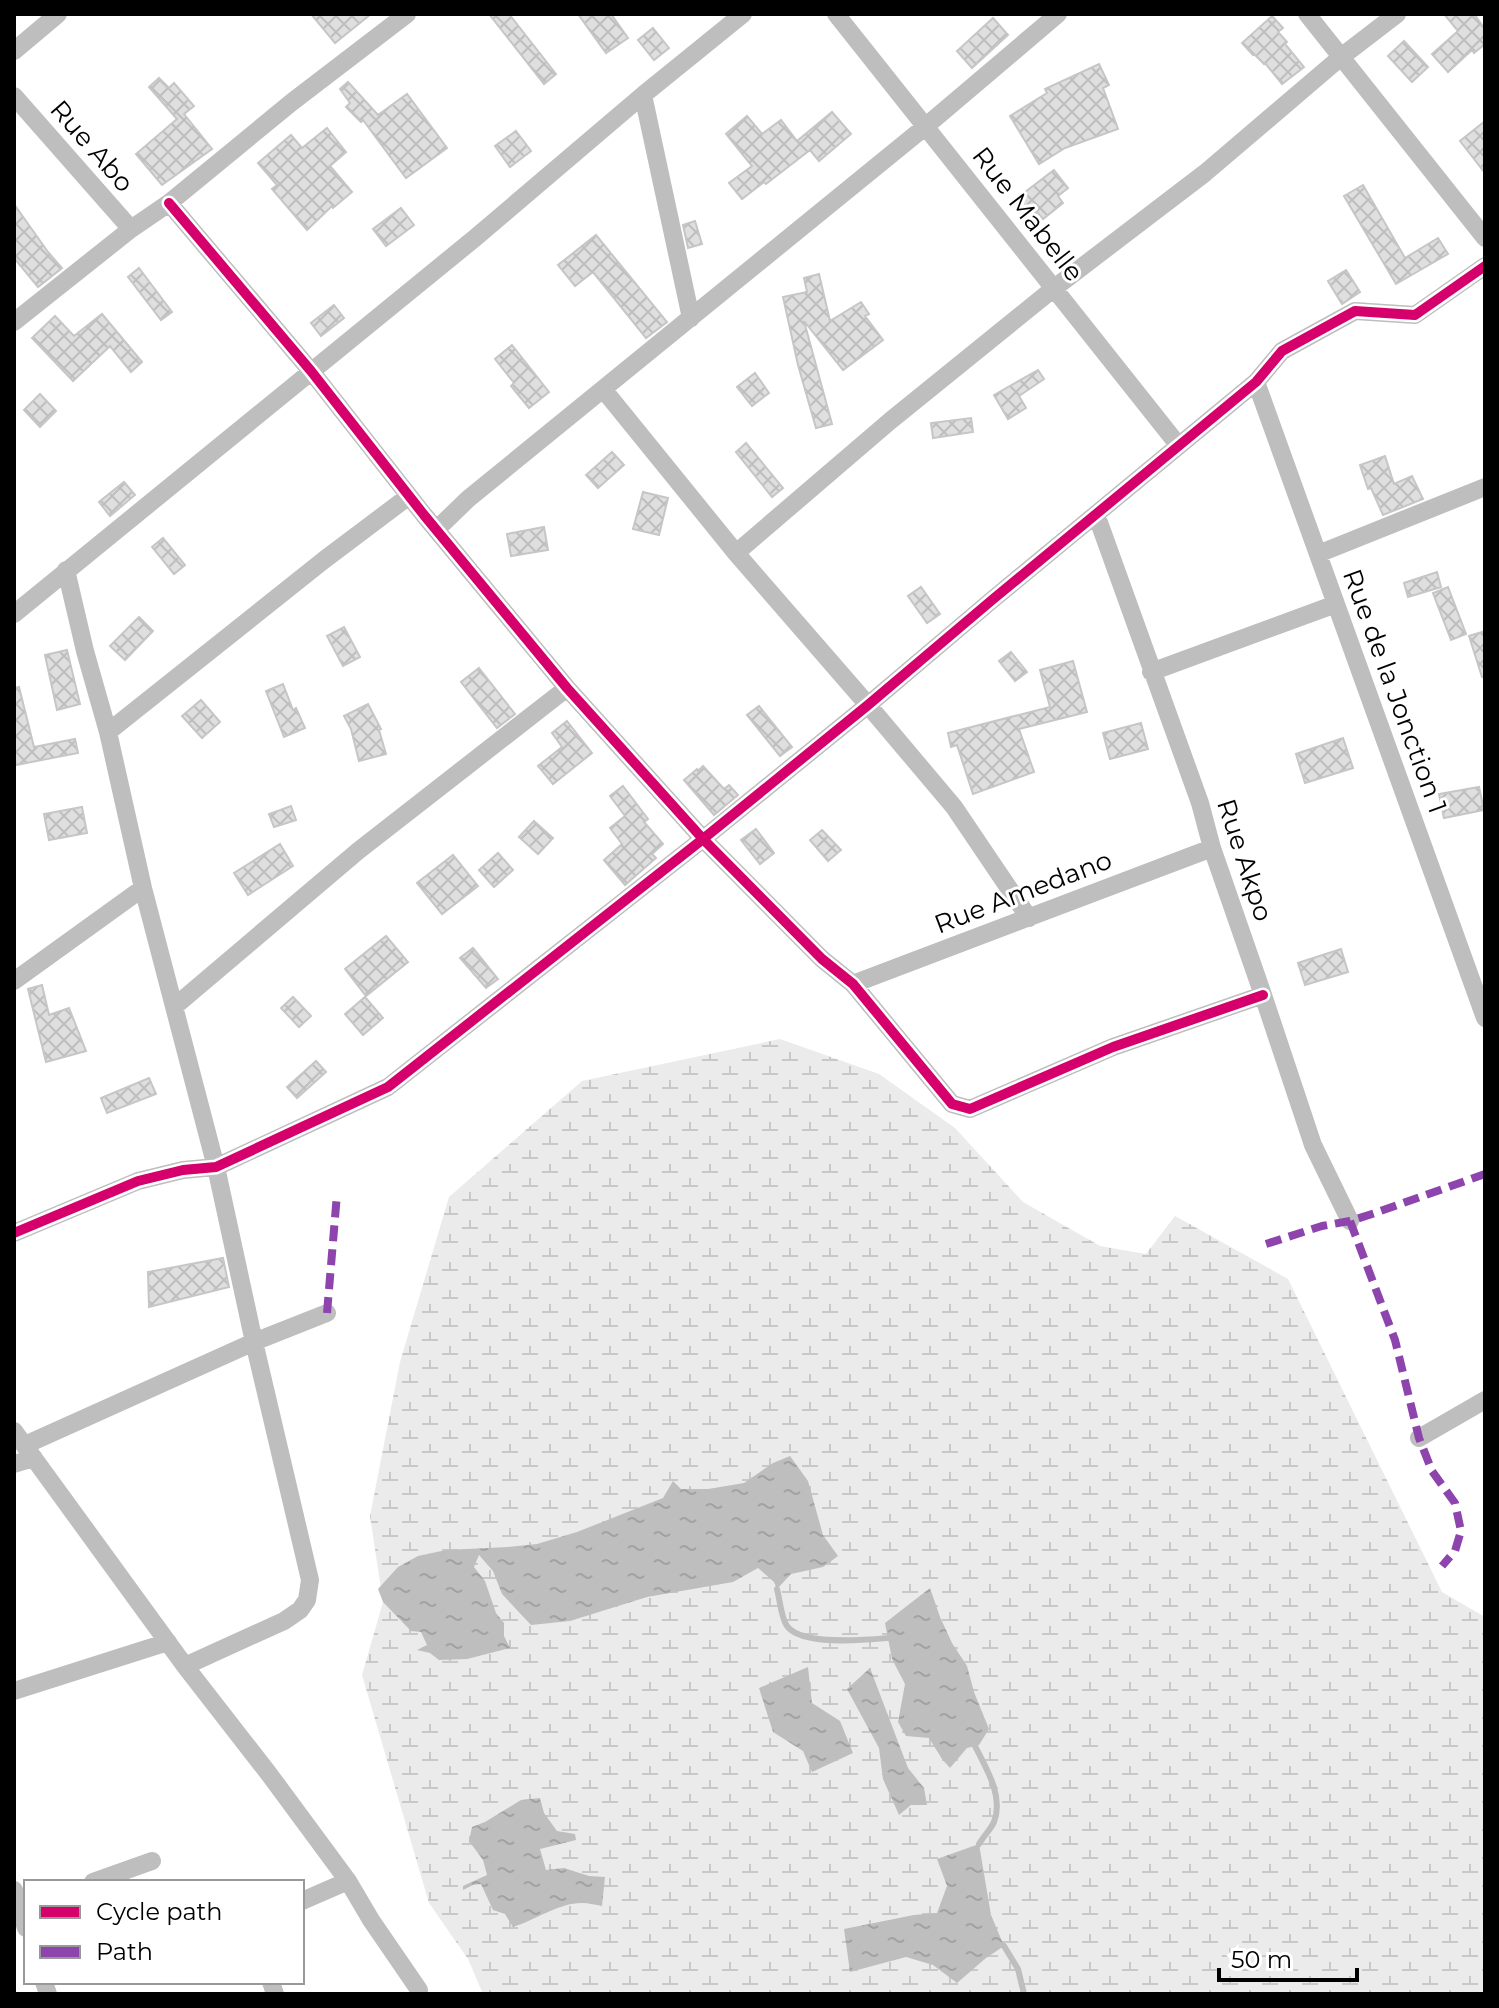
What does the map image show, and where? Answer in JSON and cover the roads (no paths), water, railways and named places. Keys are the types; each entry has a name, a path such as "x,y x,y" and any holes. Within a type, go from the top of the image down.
{"street":[{"path":"14,51 58,14"},
{"path":"14,322 407,14"},
{"path":"14,614 475,238 743,14"},
{"name":"Rue Mabelle","path":"836,14 1179,446"},
{"path":"436,530 468,499 926,126 1058,14"},
{"path":"1307,14 1485,238"},
{"path":"736,553 890,421 1053,289 1205,173 1341,57 1397,14"},
{"path":"643,95 691,318"},
{"name":"Rue Abo","path":"14,96 131,229"},
{"path":"169,203 311,371 436,530 567,688 703,839 822,959 853,984 952,1104 970,1109 1113,1047 1263,995"},
{"path":"14,1233 138,1181 183,1170 216,1167 388,1087 868,705 1256,382 1282,351 1355,311 1415,315 1485,266"},
{"name":"Rue de la Jonction 1","path":"1256,382 1485,1018"},
{"path":"603,389 736,553 954,807 1029,918"},
{"path":"1318,554 1485,487"},
{"path":"108,732 409,496"},
{"name":"Rue Akpo","path":"1096,514 1200,803 1212,848 1313,1145 1350,1221"},
{"path":"66,570 108,732 143,888 216,1167 310,1580 307,1600 300,1610 284,1621 185,1666"},
{"path":"1151,672 1336,604"},
{"path":"174,1007 358,851 567,688"},
{"name":"Rue Amedano","path":"853,984 1212,848"},
{"path":"14,981 143,888"},
{"path":"14,1464 24,1445 254,1342 327,1313"},
{"path":"1419,1438 1485,1400"},
{"path":"24,1445 185,1666 348,1881 419,1990"},
{"path":"14,1691 168,1642"},
{"path":"99,1880 152,1861"},
{"path":"304,1900 348,1881"}],"water":[{"path":"790,1456 808,1481 823,1535 838,1556 823,1567 791,1574 777,1589 774,1582 758,1568 733,1582 647,1597 570,1621 531,1625 502,1594 493,1571 479,1555 474,1567 485,1581 496,1613 504,1623 504,1636 510,1648 467,1659 439,1660 430,1653 417,1650 427,1645 421,1632 411,1631 383,1602 378,1589 398,1567 418,1556 446,1550 537,1544 577,1532 663,1498 673,1481 681,1489 708,1489 744,1483 773,1463"},
{"path":"930,1588 952,1643 967,1666 989,1729 979,1745 967,1748 950,1768 929,1738 906,1736 898,1722 905,1684 892,1659 885,1623"},
{"path":"808,1667 812,1703 840,1721 853,1753 812,1772 803,1751 773,1732 759,1688"},
{"path":"870,1668 908,1768 924,1788 927,1805 911,1805 899,1815 883,1779 879,1748 847,1689"},
{"path":"540,1798 544,1813 557,1831 575,1834 576,1840 540,1849 546,1870 564,1868 589,1876 605,1877 602,1906 582,1903 564,1906 513,1927 505,1914 493,1910 481,1884 463,1890 463,1886 487,1875 483,1860 469,1841 472,1827 521,1800"},
{"path":"979,1844 991,1915 1004,1946 957,1983 933,1965 906,1957 850,1972 844,1929 937,1913 947,1886 937,1859"}],"waterway":[{"path":"777,1589 785,1623 805,1637 834,1640 888,1638"},
{"path":"975,1746 992,1782 997,1802 994,1822 979,1844"},
{"path":"1004,1946 1018,1969 1024,1994"}]}
